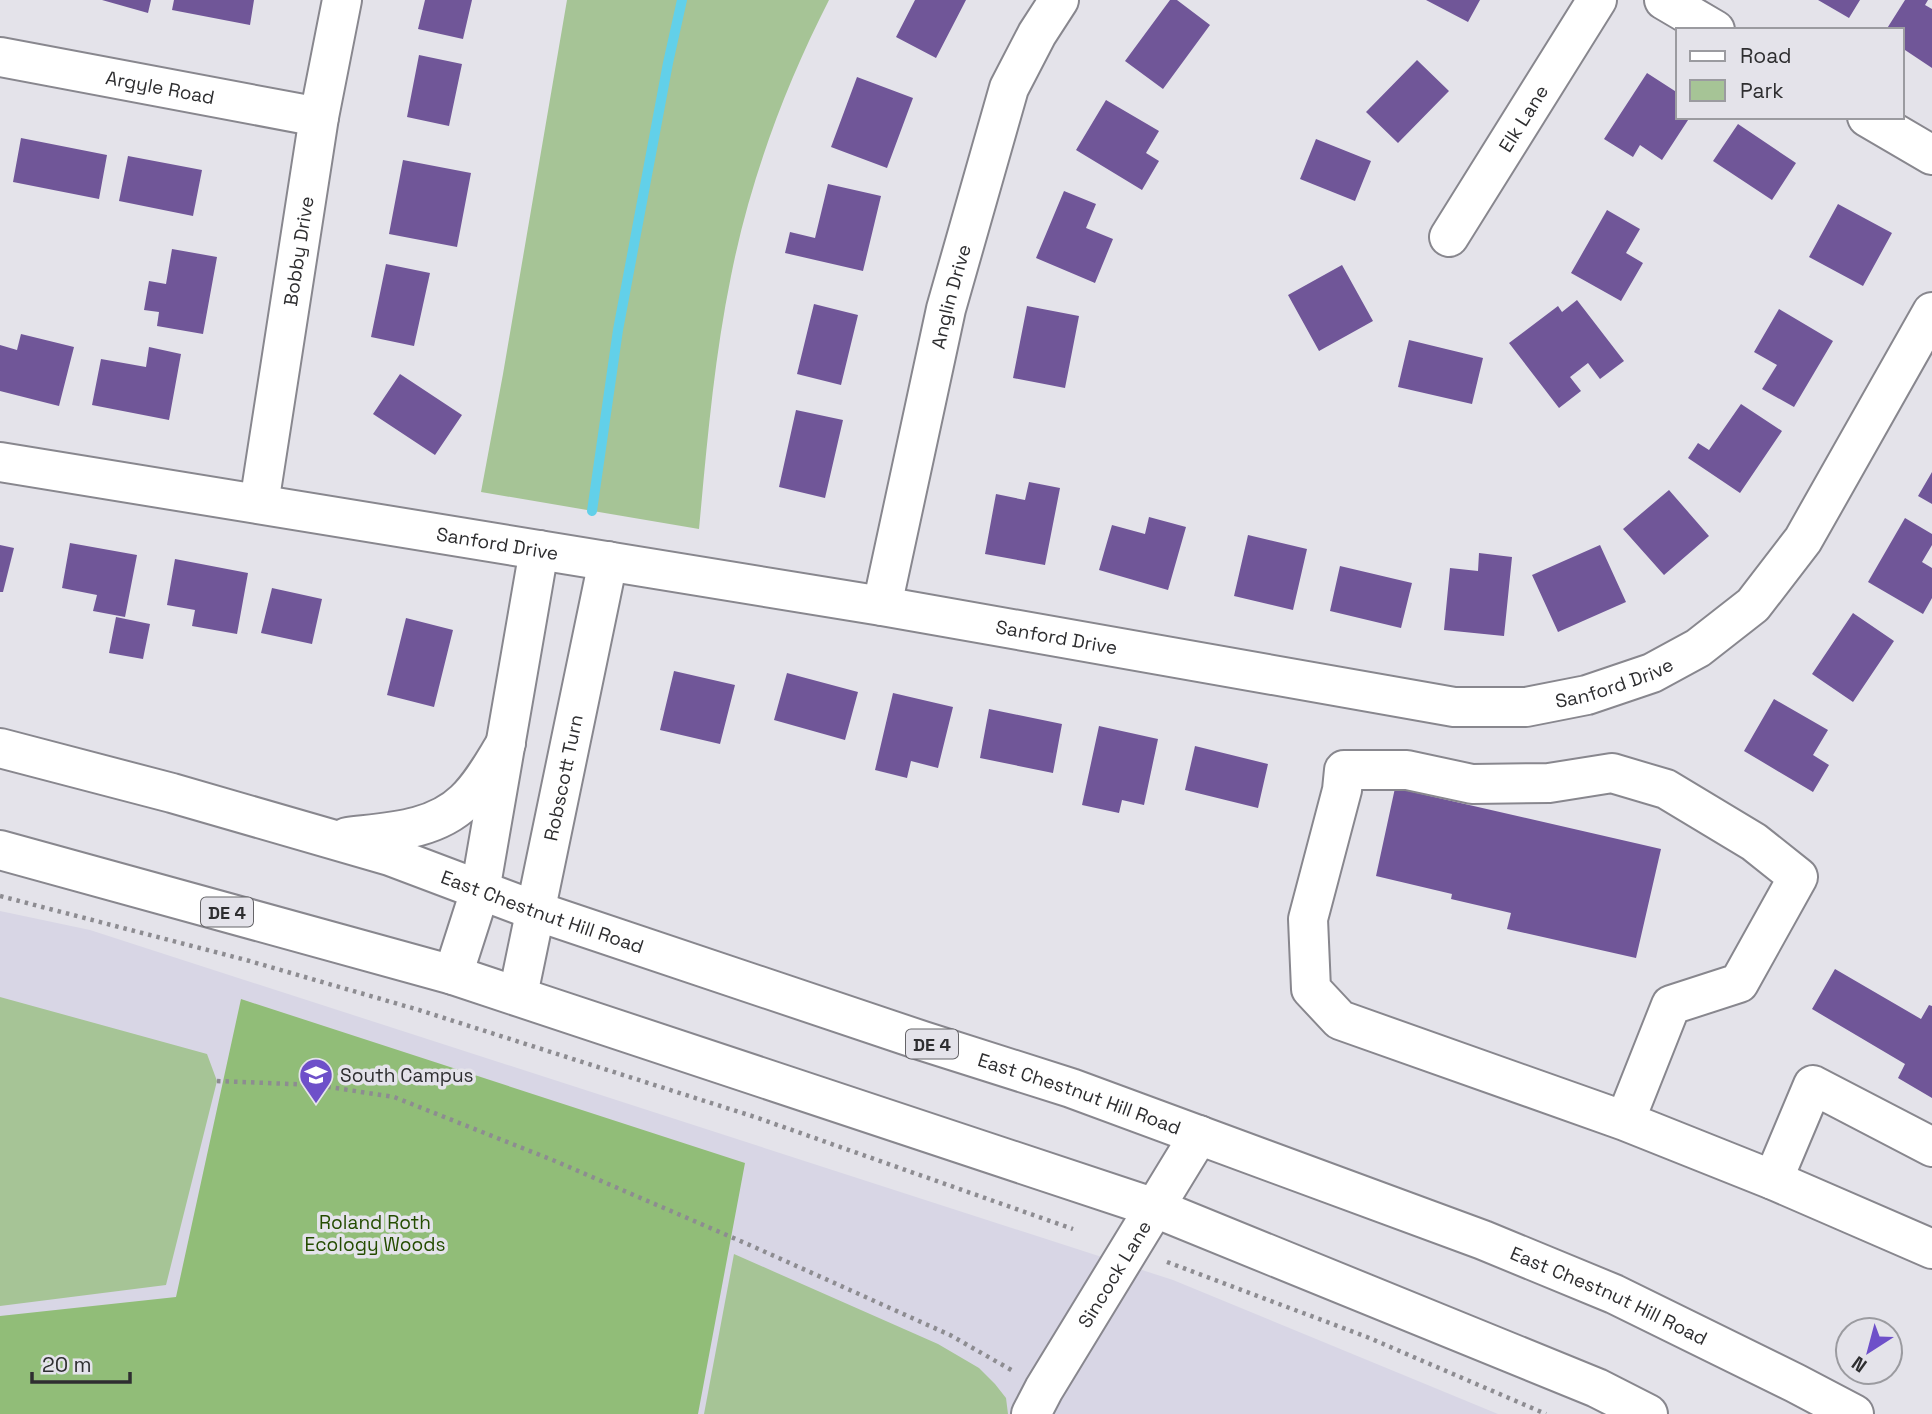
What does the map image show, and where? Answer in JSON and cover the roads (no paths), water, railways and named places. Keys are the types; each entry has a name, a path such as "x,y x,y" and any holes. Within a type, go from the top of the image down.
{"street":[{"name":"Bobby Drive","path":"259,504 319,117 342,0"},
{"name":"Anglin Drive","path":"882,606 946,309 1005,101 1037,34 1059,0"},
{"name":"Elk Lane","path":"1449,237 1597,0"},
{"path":"1664,0 1712,28"},
{"name":"Argyle Road","path":"0,57 319,117"},
{"path":"1870,119 1932,155"},
{"name":"Sanford Drive","path":"0,462 882,606 1454,707 1526,706 1587,695 1652,673 1698,648 1753,605 1803,540 1932,312"},
{"path":"453,975 480,891 539,550"},
{"name":"Robscott Turn","path":"518,995 608,561"},
{"path":"331,839 406,830 438,820 464,802 482,781 506,743"},
{"name":"East Chestnut Hill Road","path":"0,748 390,856 536,911 1071,1088 1483,1240 1614,1294 1853,1411"},
{"path":"1625,1121 1671,1004 1740,983 1798,877 1754,842 1666,789 1612,773 1549,783 1472,784 1406,770 1344,770 1342,790 1308,919 1311,989 1340,1020 1625,1121 1773,1180 1932,1249"},
{"name":"DE 4","path":"0,850 518,995 1155,1208 1597,1388 1648,1414"},
{"path":"1773,1180 1813,1085 1932,1147"},
{"name":"Sincock Lane","path":"1038,1402 1199,1135"},
{"path":"1597,1388 1660,1414"}],"waterway":[{"path":"592,511 618,330 682,0"}],"place":[{"name":"South Campus","path":"316,1105"}],"park label":[{"name":"Roland Roth Ecology Woods","path":"375,1233"}]}
